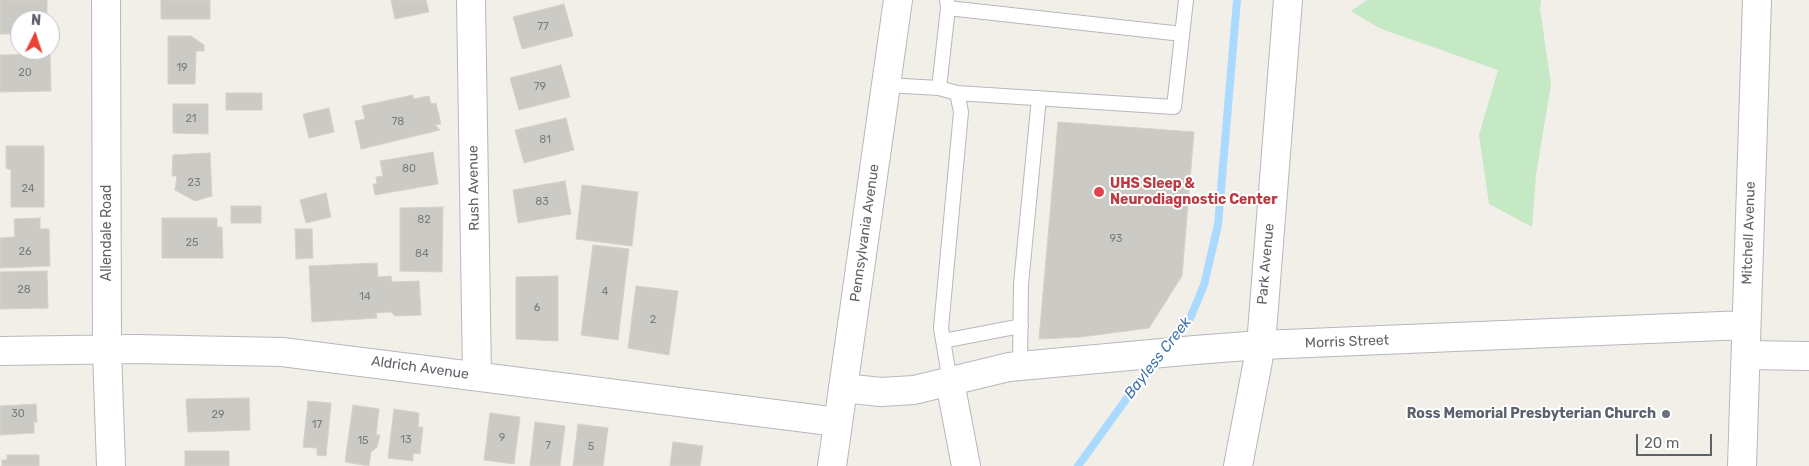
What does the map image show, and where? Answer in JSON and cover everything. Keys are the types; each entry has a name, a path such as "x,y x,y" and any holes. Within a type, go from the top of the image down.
{"street":[{"name":"Allendale Road","path":"106,0 107,350 111,466"},
{"name":"Rush Avenue","path":"471,0 477,376"},
{"name":"Pennsylvania Avenue","path":"832,466 898,0"},
{"name":"Park Avenue","path":"1238,466 1261,345 1288,0"},
{"name":"Mitchell Avenue","path":"1742,466 1757,0"},
{"name":"Morris Street","path":"843,388 881,392 914,390 1020,365 1144,353 1261,345 1746,325"},
{"name":"Aldrich Avenue","path":"0,351 282,352 838,422"},
{"path":"1746,354 1809,356"},
{"path":"950,382 966,466"}],"lane":[{"path":"886,85 939,88 957,93 1174,106 1186,0"},
{"path":"939,88 948,4 1182,34"},
{"path":"950,382 941,328 961,112 957,93"},
{"path":"1020,365 1021,284 1039,98"},
{"path":"943,341 1020,326"}],"green space":[{"path":"1367,0 1541,0 1540,9 1551,84 1536,175 1532,227 1489,204 1479,135 1498,70 1379,28 1351,11"}],"building":[{"path":"0,0 47,0 47,10 10,10 10,34 0,34"},
{"path":"161,0 210,0 210,19 161,19"},
{"path":"391,0 426,0 429,12 395,19"},
{"path":"564,4 573,36 522,49 513,17"},
{"path":"168,36 191,36 204,45 204,51 196,51 195,84 168,84"},
{"path":"0,55 10,55 10,60 50,60 51,91 0,92"},
{"path":"561,65 570,97 519,110 510,78"},
{"path":"226,93 262,93 262,110 226,110"},
{"path":"413,95 413,99 429,96 431,104 436,103 441,124 435,125 440,130 361,149 355,121 365,119 362,106"},
{"path":"173,104 208,104 208,134 173,133"},
{"path":"329,108 334,132 309,138 303,114"},
{"path":"566,118 574,150 524,163 515,130"},
{"path":"1058,122 1194,132 1182,276 1149,328 1081,337 1039,339"},
{"path":"6,146 44,146 44,207 11,207 11,170 6,168"},
{"path":"433,152 438,184 375,195 373,184 377,184 376,177 383,176 380,161"},
{"path":"210,153 212,196 195,201 175,190 177,176 172,176 173,155"},
{"path":"565,181 571,214 518,223 513,190"},
{"path":"582,185 638,192 632,246 576,239"},
{"path":"326,193 331,217 306,223 300,200"},
{"path":"231,206 261,206 261,223 231,223"},
{"path":"443,207 442,272 400,271 400,208"},
{"path":"40,218 40,229 49,229 50,266 0,268 0,238 15,237 14,219"},
{"path":"162,218 217,218 217,227 222,227 223,258 162,258"},
{"path":"295,229 312,229 313,258 296,259"},
{"path":"593,245 629,249 618,340 581,335"},
{"path":"377,263 378,277 391,276 392,282 419,281 421,315 395,316 391,312 376,313 377,318 312,322 309,266"},
{"path":"47,271 48,308 0,309 0,272"},
{"path":"558,276 558,341 516,339 516,277"},
{"path":"636,286 678,291 669,355 628,348"},
{"path":"249,398 250,430 188,432 186,399"},
{"path":"308,401 331,403 326,456 317,455 317,448 303,447"},
{"path":"36,404 37,422 34,422 34,433 0,435 0,406"},
{"path":"353,405 379,409 376,435 380,435 377,447 371,452 369,466 345,462"},
{"path":"394,409 419,413 418,427 423,427 420,454 413,453 413,461 388,458"},
{"path":"490,413 520,417 514,464 484,460"},
{"path":"535,422 565,426 560,466 530,466"},
{"path":"578,424 608,428 603,466 573,466"},
{"path":"673,442 703,446 700,466 670,466"},
{"path":"185,451 229,451 229,466 185,466"},
{"path":"7,455 39,455 39,466 2,466 2,460 7,460"}],"waterway":[{"name":"Bayless Creek","path":"1170,345 1189,321 1204,285 1218,225 1237,0"},
{"name":"Bayless Creek","path":"1078,466 1156,361"}],"place":[{"name":"UHS Sleep & Neurodiagnostic Center","path":"1099,192"},
{"name":"Ross Memorial Presbyterian Church","path":"1666,414"}]}
